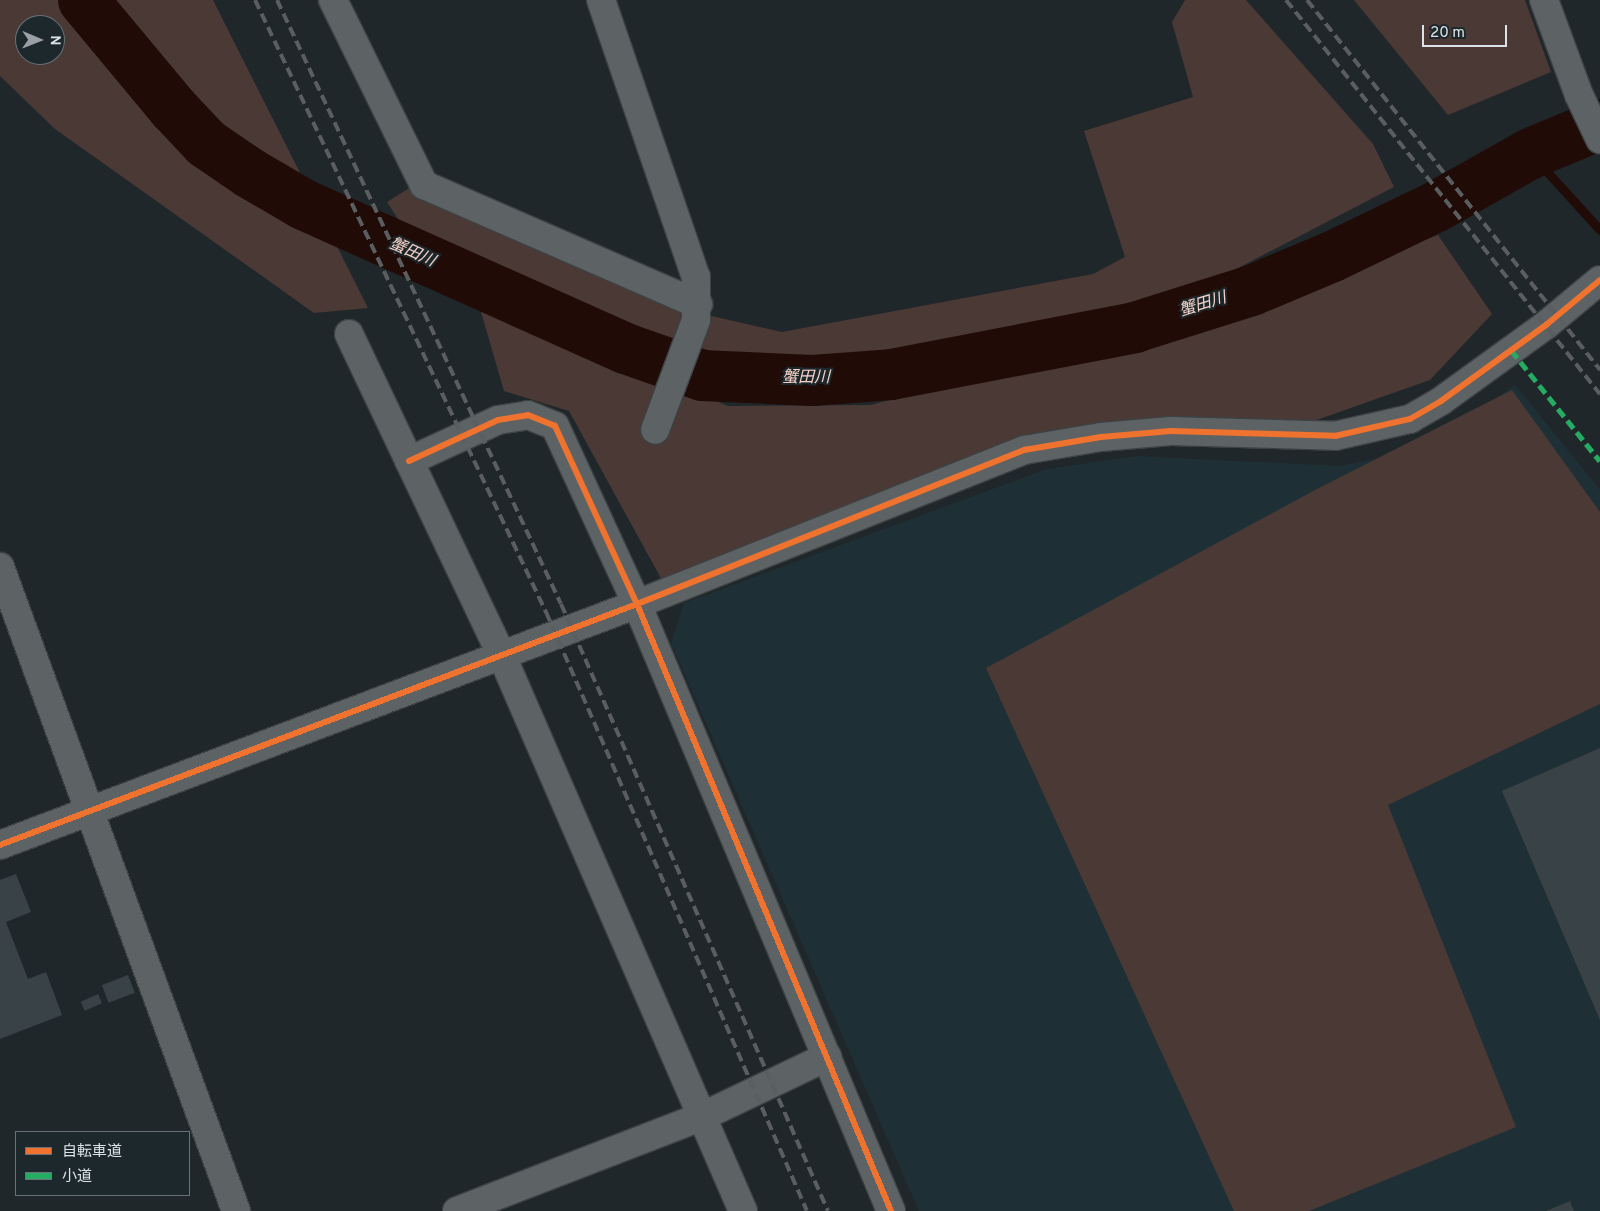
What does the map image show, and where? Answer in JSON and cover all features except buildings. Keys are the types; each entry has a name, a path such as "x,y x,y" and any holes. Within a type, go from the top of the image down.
{"street":[{"path":"333,0 424,185 697,312"},
{"path":"601,0 694,268 697,312 655,430"},
{"path":"1544,0 1579,96 1600,140"},
{"path":"0,845 637,604 1024,450 1102,437 1171,431 1335,436 1410,419 1441,401 1594,284"},
{"path":"349,334 502,656 742,1211"},
{"path":"409,462 498,420 528,415 555,426 637,604 891,1211"},
{"path":"0,567 92,810 236,1211"},
{"path":"457,1211 701,1118 827,1057"}],"shaded area":[{"path":"0,0 213,0 368,308 314,313 55,129 0,76"},
{"path":"1185,0 1246,0 1373,144 1394,187 1186,295 885,360 755,366 684,352 539,291 403,227 387,202 411,187 681,309 782,332 1093,274 1125,257 1084,131 1193,97 1172,22"},
{"path":"1354,0 1525,0 1551,72 1448,115"},
{"path":"1438,235 1492,314 1430,380 1277,434 1048,446 668,591 569,411 504,391 479,305 728,406 870,405 966,381 1150,344"},
{"path":"1515,385 1600,490 1600,1211 919,1211 671,643 684,603 1047,469 1136,456 1340,466 1407,453 1456,426"},
{"path":"1512,390 1600,512 1600,704 1388,805 1516,1127 1309,1211 1234,1211 986,668 1317,489"}],"waterway":[{"name":"蟹田川","path":"83,0 173,108 206,143 250,173 303,204 625,348 702,375 812,380 891,374 1134,327 1251,290 1332,256 1436,206 1530,153 1600,124"},
{"path":"1530,153 1600,230"}],"railway":[{"path":"255,0 546,612 807,1211"},
{"path":"277,0 561,604 828,1211"},
{"path":"1286,0 1600,394"},
{"path":"1307,0 1600,370"}],"marked path":[{"path":"1511,350 1600,461"}],"cycle path":[{"path":"0,845 637,604 1024,450 1101,437 1171,431 1335,436 1410,419 1441,401 1546,325 1600,280"},
{"path":"409,461 498,420 528,415 555,426 637,604 891,1211"}]}
